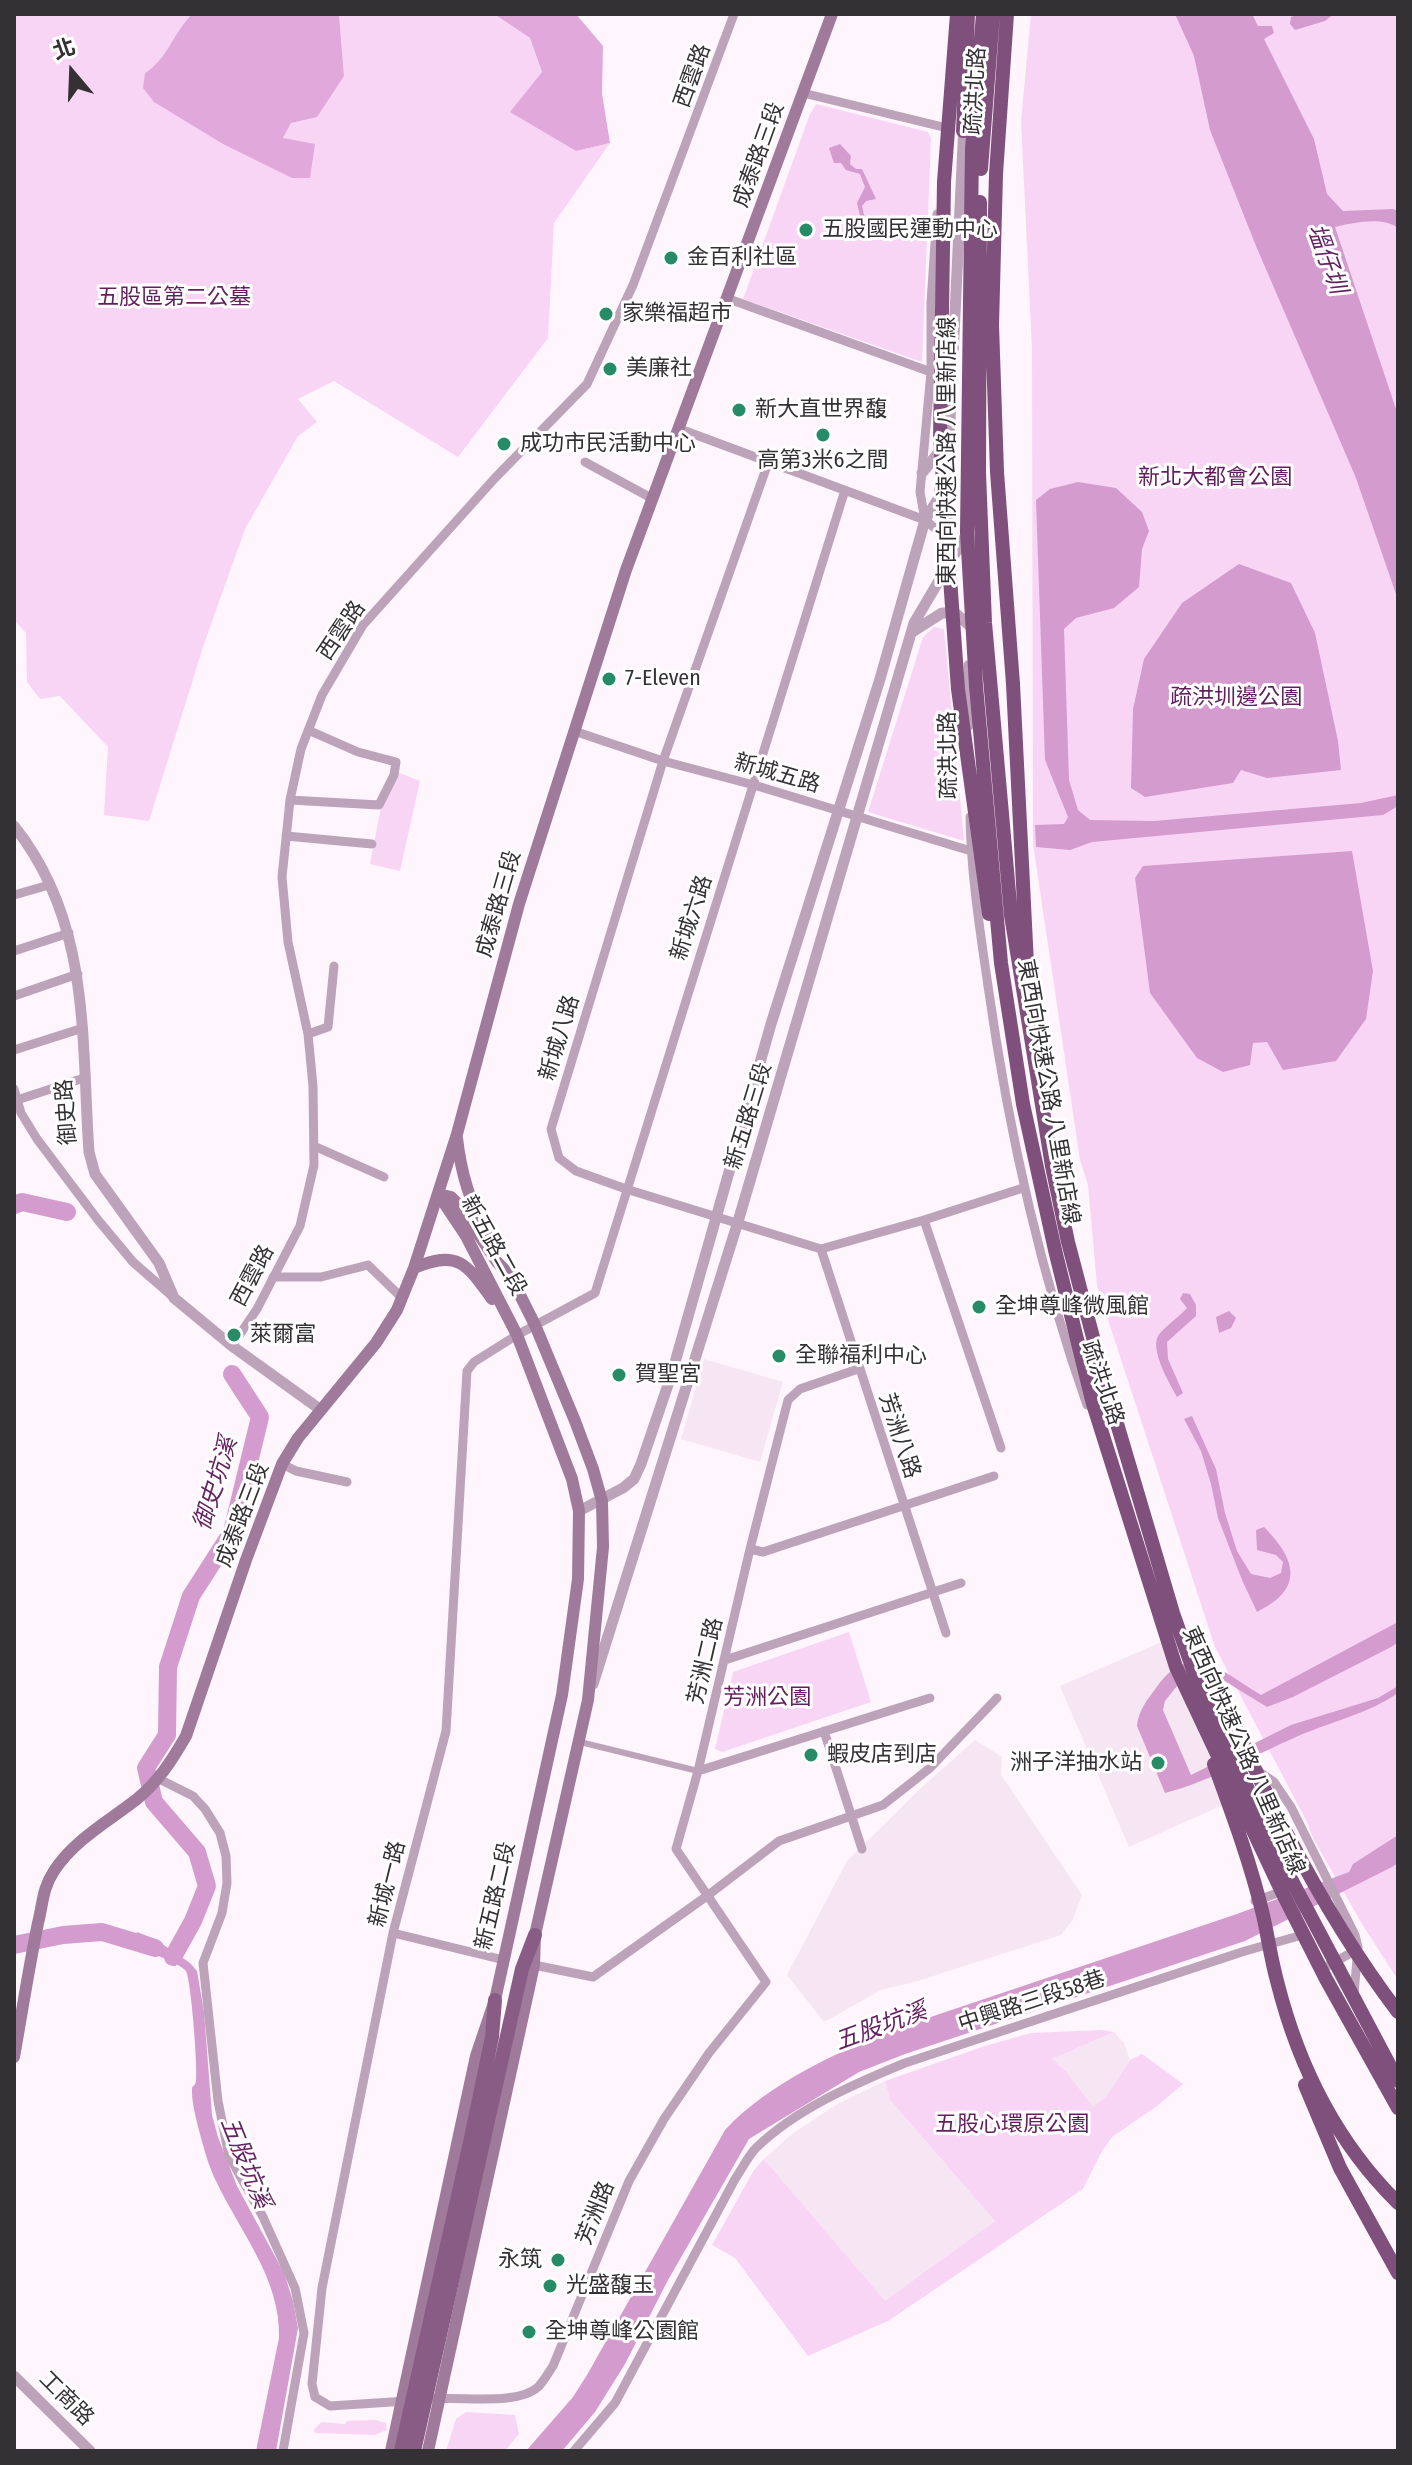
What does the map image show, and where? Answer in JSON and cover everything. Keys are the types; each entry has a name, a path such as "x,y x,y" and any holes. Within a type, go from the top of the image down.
{"highway":[{"path":"954,14 944,182 940,440 958,689 985,896 1001,963"},
{"path":"963,131 971,14"},
{"name":"東西向快速公路 八里新店線","path":"983,14 972,149 967,532 976,686 1001,963 1023,1104 1093,1404 1176,1667 1282,1892 1398,2108"},
{"name":"東西向快速公路 八里新店線","path":"993,14 981,156 979,473 985,623 1010,899 1052,1166 1068,1242 1105,1383 1173,1613 1199,1687 1291,1879 1398,2081"},
{"path":"1007,14 996,174 992,325 997,472 1013,684 1027,1009"},
{"path":"992,161 1006,122 1015,14"},
{"path":"1173,1613 1214,1682 1286,1834 1348,1940 1396,2010"},
{"path":"1176,1667 1246,1860 1313,2109 1340,2168 1398,2273"},
{"path":"1294,2038 1318,2095 1353,2154 1398,2203"}],"main road":[{"name":"成泰路三段","path":"14,2057 41,1895 55,1870 78,1844 158,1779 186,1736 282,1464 376,1343 402,1298 457,1134 554,787 626,570 729,299 832,14"},
{"path":"457,1134 461,1171 468,1195 510,1275"},
{"name":"新五路二段","path":"401,2451 477,2139 522,1969 535,1935 580,1742 588,1700 603,1547 602,1501 584,1445 535,1325 510,1275 497,1262 459,1205 451,1197 438,1194"},
{"name":"新五路二段","path":"391,2451 476,2056 495,2000 528,1856 572,1638 578,1579 579,1511 572,1479 517,1335 466,1236 438,1194"},
{"path":"414,1268 434,1259 447,1258 459,1262 481,1284 517,1335"},
{"name":"新五路二段","path":"428,2451 534,1965 535,1935"},
{"name":"新五路二段","path":"414,2451 477,2139 495,2000"}],"street":[{"name":"西雲路","path":"232,1346 257,1309 300,1226 314,1165 313,1086 308,1034 288,942 282,877 290,800 308,730 322,695 363,625 495,478 587,384 633,285 734,14"},
{"name":"疏洪北路","path":"925,520 920,492 931,372 931,302 943,127 954,14"},
{"name":"疏洪北路","path":"1000,14 992,161 983,495 960,549 972,569 969,625 971,851 994,1026 1023,1188 1059,1319 1166,1627 1287,1889 1255,1901"},
{"path":"803,93 943,127"},
{"name":"疏洪北路","path":"925,520 939,497 949,440 963,131"},
{"path":"729,299 931,372"},
{"path":"680,429 925,520 960,549"},
{"path":"922,473 949,440"},
{"path":"585,462 653,499"},
{"name":"新城八路","path":"768,463 663,761 551,1129 559,1158 576,1171 737,1225 821,1249"},
{"name":"新城六路","path":"535,1325 595,1293 845,490"},
{"name":"新五路三段","path":"579,1511 602,1501 634,1479 641,1464 672,1373 771,1024 880,679 925,520"},
{"name":"新五路三段","path":"588,1700 737,1225 914,623 960,549"},
{"path":"912,632 942,613 955,613 969,625"},
{"path":"290,800 379,805 389,788 396,762 358,752 308,730"},
{"name":"新城五路","path":"574,731 663,761 754,785 971,851"},
{"name":"御史路","path":"14,826 27,842 58,899 69,933 78,974 89,1152 95,1174 129,1217 159,1263 174,1298 232,1346 321,1410"},
{"path":"286,836 372,844"},
{"path":"14,846 27,842"},
{"path":"14,895 49,885"},
{"path":"14,951 69,933"},
{"path":"308,1034 328,1027 334,966"},
{"path":"14,996 78,974"},
{"path":"14,1050 83,1028"},
{"path":"17,1100 84,1078"},
{"path":"14,1089 21,1113 37,1139 98,1220 133,1262 174,1298"},
{"path":"314,1146 384,1177"},
{"path":"821,1249 1023,1188"},
{"path":"924,1220 1001,1448"},
{"name":"芳洲八路","path":"821,1249 946,1633"},
{"path":"273,1277 321,1277 368,1265 402,1298"},
{"name":"新城一路","path":"400,2402 330,2406 315,2397 312,2384 322,2288 393,1933 446,1731 467,1371 474,1362 535,1325"},
{"name":"芳洲二路","path":"766,1982 676,1849 698,1771 788,1400 800,1389 858,1369"},
{"path":"282,1464 296,1471 347,1482"},
{"path":"750,1549 763,1552 994,1476"},
{"path":"725,1660 961,1583"},
{"path":"580,1742 698,1771 930,1698"},
{"path":"534,1965 593,1977 779,1841 883,1805 930,1768 997,1698"},
{"path":"824,1731 862,1849"},
{"path":"1219,1746 1274,1782 1291,1807 1355,1935 1353,2018"},
{"path":"1237,1786 1262,1774"},
{"path":"158,1779 193,1796 205,1809 220,1833 226,1856 227,1883 222,1913 203,1963 218,2101 229,2156 276,2246 295,2288 302,2317 304,2333 283,2451"},
{"path":"1257,1823 1291,1807"},
{"path":"393,1933 504,1960"},
{"name":"中興路三段58巷","path":"574,2451 615,2403 723,2201 755,2149 805,2112 862,2080 905,2063 1308,1933 1398,2095"},
{"path":"1326,1967 1356,1950"},
{"name":"芳洲路","path":"400,2402 511,2397 525,2395 538,2387 553,2366 629,2181 664,2119 709,2053 766,1982"},
{"name":"工商路","path":"14,2376 90,2451"}],"shaded area":[{"path":"192,14 339,14 344,76 317,117 291,123 283,138 315,144 310,178 292,178 223,144 154,102 143,88 145,73 159,60"},
{"path":"494,14 576,14 603,46 602,94 610,143 576,151 510,112 542,72 530,38"},
{"path":"704,1359 783,1382 760,1462 681,1439"},
{"name":"洲子洋抽水站","path":"1164,1641 1234,1800 1129,1847 1060,1686"},
{"path":"975,1740 1002,1757 1001,1775 1082,1895 1072,1921 1061,1935 881,1990 824,2022 787,1975 847,1861"},
{"path":"1114,2032 1124,2043 1130,2060 1106,2097 1093,2108 1066,2071 1052,2059"},
{"path":"885,2081 890,2100 995,2221 885,2302 764,2159 792,2134 839,2103"}],"green space":[{"name":"五股區第二公墓","path":"14,14 192,14 159,60 145,73 283,138 291,123 344,76 339,14 494,14 530,38 542,72 511,112 576,151 610,143 554,223 548,338 458,457 334,381 298,399 317,422 298,436 245,529 203,647 149,821 104,815 108,747 60,696 40,699 27,682 26,633 14,620"},
{"name":"疏洪圳邊公園","path":"1031,14 1398,14 1398,1980 1313,1838 1215,1647 1097,1286 1088,1185 1080,1160 1033,844 1032,349 1021,122"},
{"path":"816,104 928,132 931,138 922,362 743,299"},
{"path":"934,627 944,629 964,841 868,812 923,637"},
{"path":"397,772 420,781 400,871 370,864 381,807"},
{"name":"芳洲公園","path":"849,1632 871,1702 722,1752 715,1749 733,1672"},
{"name":"五股心環原公園","path":"1114,2032 1052,2059 1066,2071 1093,2107 1106,2097 1130,2060 1142,2054 1183,2084 1112,2137 1083,2189 888,2321 808,2356 735,2258 712,2245 754,2170 764,2159 885,2301 995,2221 890,2100 885,2081 1031,2033"},
{"path":"466,2412 515,2415 519,2434 505,2451 446,2451 456,2419"},
{"path":"376,2420 386,2423 387,2430 375,2435 313,2431 321,2422 345,2424 347,2421"}],"water":[{"name":"塭仔圳","path":"1175,14 1252,14 1258,26 1272,26 1274,33 1264,39 1314,139 1327,194 1343,211 1398,211 1398,228 1376,221 1335,227 1398,415 1398,600 1356,478 1256,246 1210,130 1194,56"},
{"path":"1299,14 1334,14 1325,21 1295,30 1290,24 1291,17"},
{"path":"840,144 851,156 850,164 862,169 876,199 866,201 862,206 867,228 863,228 857,203 865,187 860,174 846,170 841,163 834,163 829,148"},
{"path":"1078,482 1116,488 1142,512 1149,531 1142,549 1139,587 1114,608 1076,618 1064,629 1069,780 1078,810 1090,820 1154,821 1361,803 1398,795 1398,806 1383,815 1092,842 1070,850 1036,847 1035,825 1064,824 1068,817 1045,760 1036,500 1050,489"},
{"path":"1239,564 1291,583 1315,633 1338,741 1341,770 1267,778 1241,770 1233,783 1145,797 1131,788 1133,709 1144,659 1182,603"},
{"path":"1352,851 1373,971 1366,1019 1336,1061 1283,1070 1267,1042 1253,1043 1250,1065 1223,1072 1197,1058 1150,993 1135,878 1143,866"},
{"path":"1183,1293 1190,1294 1196,1305 1196,1316 1167,1342 1168,1359 1183,1393 1177,1397 1162,1367 1156,1342 1160,1333 1187,1308 1180,1299"},
{"path":"1229,1311 1236,1318 1231,1328 1219,1333 1216,1317"},
{"path":"1192,1416 1216,1469 1237,1551 1251,1574 1270,1578 1281,1573 1283,1562 1276,1555 1257,1550 1256,1530 1264,1527 1289,1562 1289,1584 1283,1594 1257,1612 1218,1518 1201,1451 1184,1419"},
{"path":"1398,1622 1398,1642 1393,1646 1267,1707 1205,1669 1189,1671 1165,1701 1163,1710 1191,1775 1291,1725 1378,1698 1398,1686 1398,1693 1374,1707 1296,1737 1216,1775 1165,1793 1137,1726 1144,1706 1169,1673 1181,1665 1194,1662 1207,1664 1261,1695"},
{"path":"1398,1835 1398,1863 1245,1941 859,2072 749,2139 668,2280 625,2364 595,2412 562,2451 526,2451 573,2397 587,2375 725,2130 742,2113 783,2083 829,2058 898,2028 1237,1914 1349,1872 1353,1864"},
{"path":"137,1932 155,1939 197,1971 204,2012 212,2115 218,2137 237,2186 284,2273 293,2301 298,2328 276,2451 256,2451 279,2338 278,2316 266,2276 213,2176 200,2134 192,2097 196,2060 188,1978 182,1968 132,1945"}],"waterway":[{"name":"御史坑溪","path":"14,1205 22,1202 67,1212"},
{"name":"御史坑溪","path":"173,1957 193,1921 207,1886 197,1852 154,1802 146,1768 167,1735 168,1667 191,1596 232,1532 260,1417 232,1374"},
{"name":"五股坑溪","path":"14,1945 63,1935 102,1932 155,1948"}],"place":[{"name":"五股國民運動中心","path":"806,230"},
{"name":"金百利社區","path":"671,258"},
{"name":"家樂福超市","path":"606,314"},
{"name":"美廉社","path":"610,369"},
{"name":"新大直世界馥","path":"739,410"},
{"name":"高第3米6之間","path":"823,435"},
{"name":"成功市民活動中心","path":"504,444"},
{"name":"7-Eleven","path":"609,679"},
{"name":"全坤尊峰微風館","path":"979,1307"},
{"name":"萊爾富","path":"234,1335"},
{"name":"全聯福利中心","path":"779,1356"},
{"name":"賀聖宮","path":"619,1375"},
{"name":"蝦皮店到店","path":"811,1755"},
{"name":"洲子洋抽水站","path":"1158,1763"},
{"name":"永筑","path":"558,2260"},
{"name":"光盛馥玉","path":"550,2286"},
{"name":"全坤尊峰公園館","path":"529,2332"}],"park label":[{"name":"新北大都會公園","path":"1215,478"}]}
